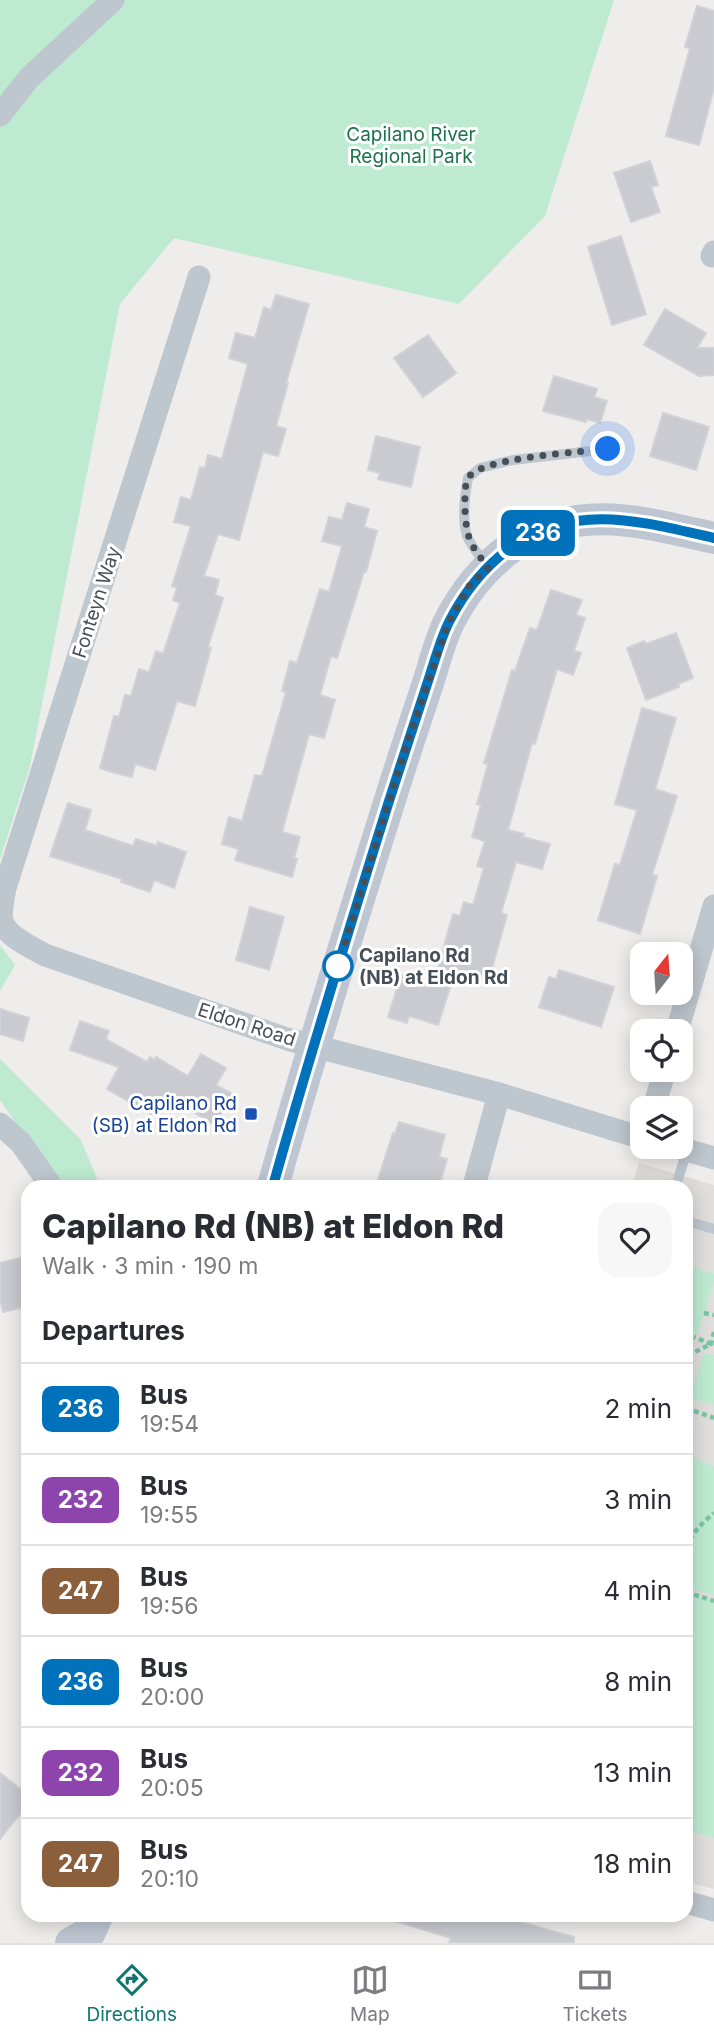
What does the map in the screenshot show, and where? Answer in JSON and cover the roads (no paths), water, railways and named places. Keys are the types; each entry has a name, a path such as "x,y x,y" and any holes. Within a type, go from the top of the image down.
{"main road":[{"path":"275,1180 313,1045 405,750 448,624 469,586 511,548 540,532 570,522 598,518 640,521 714,538"},
{"path":"69,1943 72,1922"},
{"path":"69,1943 90,1932 94,1922"}],"street":[{"path":"0,115 29,78 113,0"},
{"name":"Fonteyn Way","path":"6,928 0,911 5,888 200,277"},
{"path":"681,1019 714,906"},
{"name":"Eldon Road","path":"6,928 45,955 287,1039 499,1094 630,1134"},
{"path":"476,1180 499,1094"},
{"path":"0,1124 21,1143 47,1180"},
{"path":"693,1152 714,1158"},
{"path":"693,1904 714,1910"}],"lane":[{"path":"488,568 466,534 465,498 468,478 480,468 513,460 608,449"},
{"path":"677,1180 679,1159"},
{"path":"693,1223 714,1229"}],"place":[{"name":"Capilano Rd (NB) at Eldon Rd","path":"338,966"},
{"name":"Capilano Rd (SB) at Eldon Rd","path":"251,1114"}],"park label":[{"name":"Capilano River Regional Park","path":"411,145"}]}
